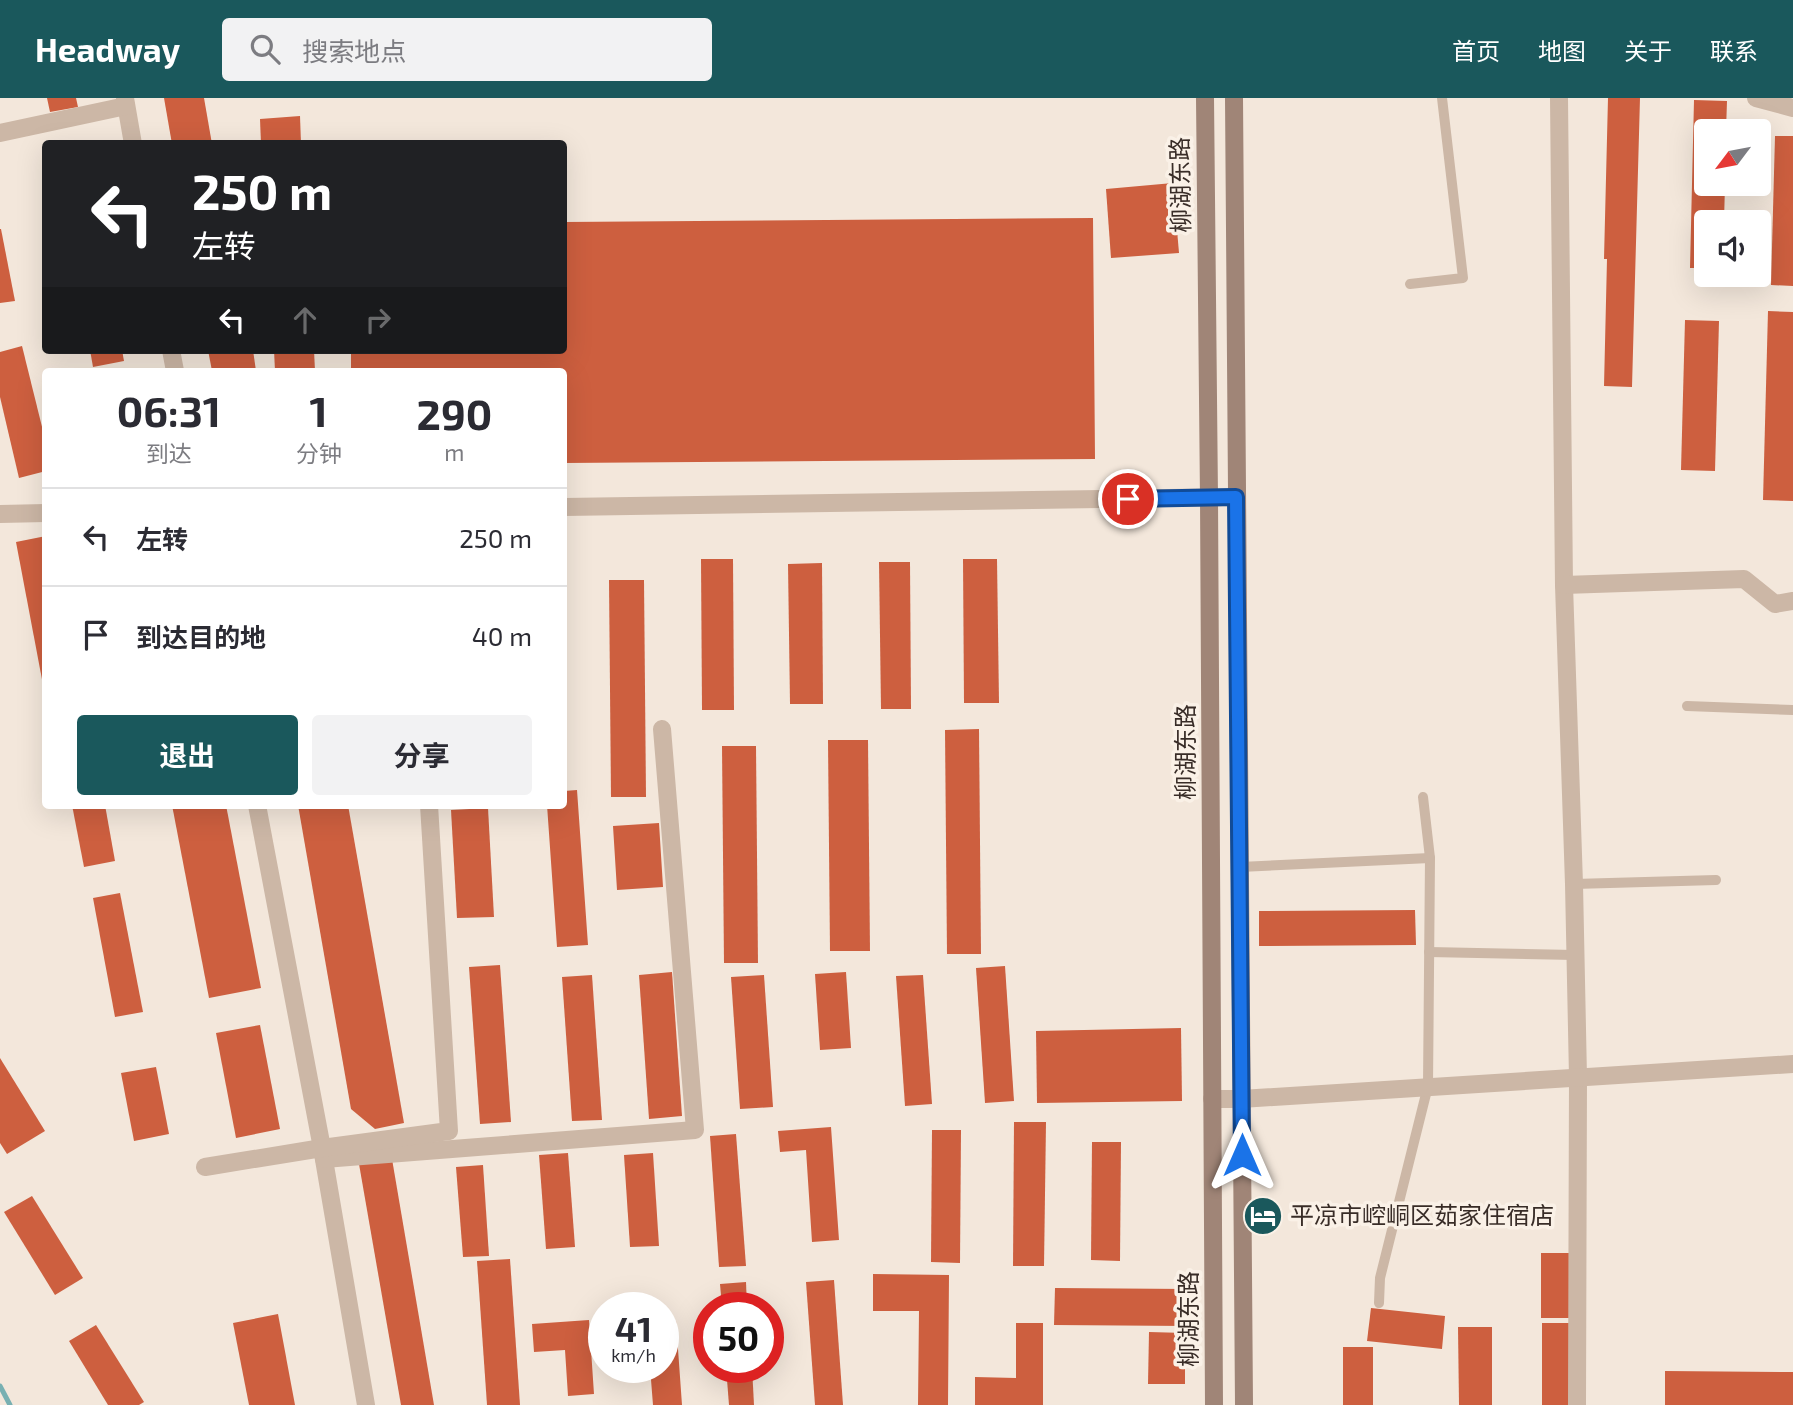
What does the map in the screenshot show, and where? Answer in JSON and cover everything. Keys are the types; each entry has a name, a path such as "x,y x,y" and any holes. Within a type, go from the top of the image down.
{"main road":[{"name":"柳湖东路","path":"1205,98 1214,1405"},
{"path":"1234,98 1244,1405"}],"street":[{"path":"1559,98 1564,585 1578,1077 1577,1405"},
{"path":"1756,98 1793,108"},
{"path":"0,133 126,102 132,140"},
{"path":"567,506 1236,497"},
{"path":"0,514 42,513"},
{"path":"1564,585 1744,579 1775,604 1793,601"},
{"path":"205,1167 323,1154 695,1130 662,729"},
{"path":"258,809 323,1154 366,1405"},
{"path":"323,1154 449,1131 429,809"},
{"path":"1212,1099 1793,1064"}],"lane":[{"path":"1410,284 1463,278 1442,98"},
{"path":"1687,706 1793,710"},
{"path":"1380,1303 1380,1278 1428,1086 1430,858 1423,797"},
{"path":"1240,867 1430,858"},
{"path":"1574,884 1716,880"},
{"path":"1429,952 1575,956"}],"building":[{"path":"47,98 76,98 78,107 50,112"},
{"path":"164,98 204,98 211,140 171,140"},
{"path":"1608,98 1640,98 1632,387 1604,386"},
{"path":"1694,100 1727,101 1726,119 1694,119 1694,196 1725,196 1724,210 1694,210 1694,268 1690,268"},
{"path":"300,116 301,140 261,140 260,119"},
{"path":"1775,136 1793,136 1793,286 1771,285"},
{"path":"1173,183 1179,253 1111,258 1106,189"},
{"path":"1093,218 1095,459 567,463 567,368 351,368 351,354 567,354 567,222"},
{"path":"0,229 15,301 0,303"},
{"path":"1768,311 1793,312 1793,501 1763,500"},
{"path":"1685,320 1719,321 1715,471 1681,470"},
{"path":"22,346 42,427 42,472 19,478 0,397 0,352"},
{"path":"91,354 123,354 124,361 93,367"},
{"path":"209,354 254,354 256,368 211,368"},
{"path":"274,354 314,354 315,368 275,368"},
{"path":"42,537 42,679 16,542"},
{"path":"701,559 733,559 734,710 702,710"},
{"path":"963,559 997,559 999,703 964,703"},
{"path":"879,562 910,562 911,709 881,709"},
{"path":"822,563 823,704 790,704 788,564"},
{"path":"609,580 644,580 646,797 611,797"},
{"path":"979,729 981,954 947,954 945,730"},
{"path":"828,740 868,740 870,951 830,951"},
{"path":"722,746 756,746 758,963 724,963"},
{"path":"577,790 588,945 557,947 547,809 567,809 567,791"},
{"path":"73,809 106,809 115,861 84,867"},
{"path":"173,809 227,809 261,988 209,998"},
{"path":"299,809 349,809 404,1123 375,1129 351,1109"},
{"path":"488,809 494,917 457,918 451,810"},
{"path":"659,823 663,887 617,890 613,826"},
{"path":"120,893 143,1012 115,1017 93,898"},
{"path":"1415,910 1416,945 1259,946 1259,911"},
{"path":"500,965 511,1122 480,1124 469,967"},
{"path":"1005,966 1014,1101 985,1103 976,968"},
{"path":"672,972 682,1116 649,1119 639,975"},
{"path":"846,972 851,1048 820,1050 815,974"},
{"path":"592,975 602,1120 572,1121 562,977"},
{"path":"764,975 773,1107 740,1109 731,977"},
{"path":"923,975 932,1104 905,1106 896,976"},
{"path":"260,1025 280,1129 236,1138 216,1033"},
{"path":"1181,1028 1182,1101 1037,1103 1036,1031"},
{"path":"0,1058 45,1131 7,1154 0,1143"},
{"path":"156,1067 169,1134 134,1141 121,1073"},
{"path":"1014,1122 1046,1122 1044,1266 1013,1266"},
{"path":"831,1127 839,1240 812,1242 806,1150 780,1152 778,1131"},
{"path":"932,1130 961,1130 960,1263 931,1262"},
{"path":"736,1134 746,1266 719,1267 710,1136"},
{"path":"1092,1142 1121,1142 1120,1261 1091,1260"},
{"path":"568,1153 575,1247 546,1249 539,1155"},
{"path":"653,1153 659,1246 630,1247 624,1155"},
{"path":"392,1159 434,1405 401,1405 359,1164"},
{"path":"483,1165 489,1256 463,1257 456,1167"},
{"path":"32,1196 83,1278 55,1295 4,1212"},
{"path":"1541,1253 1573,1253 1573,1318 1541,1318"},
{"path":"510,1259 520,1405 487,1405 477,1261"},
{"path":"873,1274 949,1275 948,1405 918,1405 919,1311 873,1311"},
{"path":"834,1280 843,1405 815,1405 806,1282"},
{"path":"746,1282 746,1292 721,1292 720,1284"},
{"path":"1055,1288 1187,1289 1187,1326 1054,1325"},
{"path":"1371,1308 1445,1316 1442,1349 1367,1341"},
{"path":"278,1314 295,1405 249,1405 233,1323"},
{"path":"588,1320 588,1383 593,1383 594,1394 568,1396 565,1350 534,1352 532,1324"},
{"path":"1016,1323 1043,1323 1043,1405 975,1405 975,1377 1016,1378"},
{"path":"1542,1323 1572,1323 1572,1405 1542,1405"},
{"path":"96,1325 144,1402 139,1405 108,1405 69,1341"},
{"path":"1458,1327 1492,1327 1492,1405 1459,1405"},
{"path":"1149,1332 1185,1333 1185,1384 1148,1384"},
{"path":"1343,1347 1373,1347 1373,1405 1343,1405"},
{"path":"679,1363 682,1405 653,1405 651,1383 679,1383"},
{"path":"1665,1371 1793,1372 1793,1405 1665,1405"},
{"path":"727,1383 753,1383 754,1405 729,1405"}],"waterway":[{"path":"0,1386 10,1405"}],"place":[{"name":"平凉市崆峒区茹家住宿店","path":"1263,1216"}],"route":[{"path":"1128,499 1236,497 1242,1155"}]}
